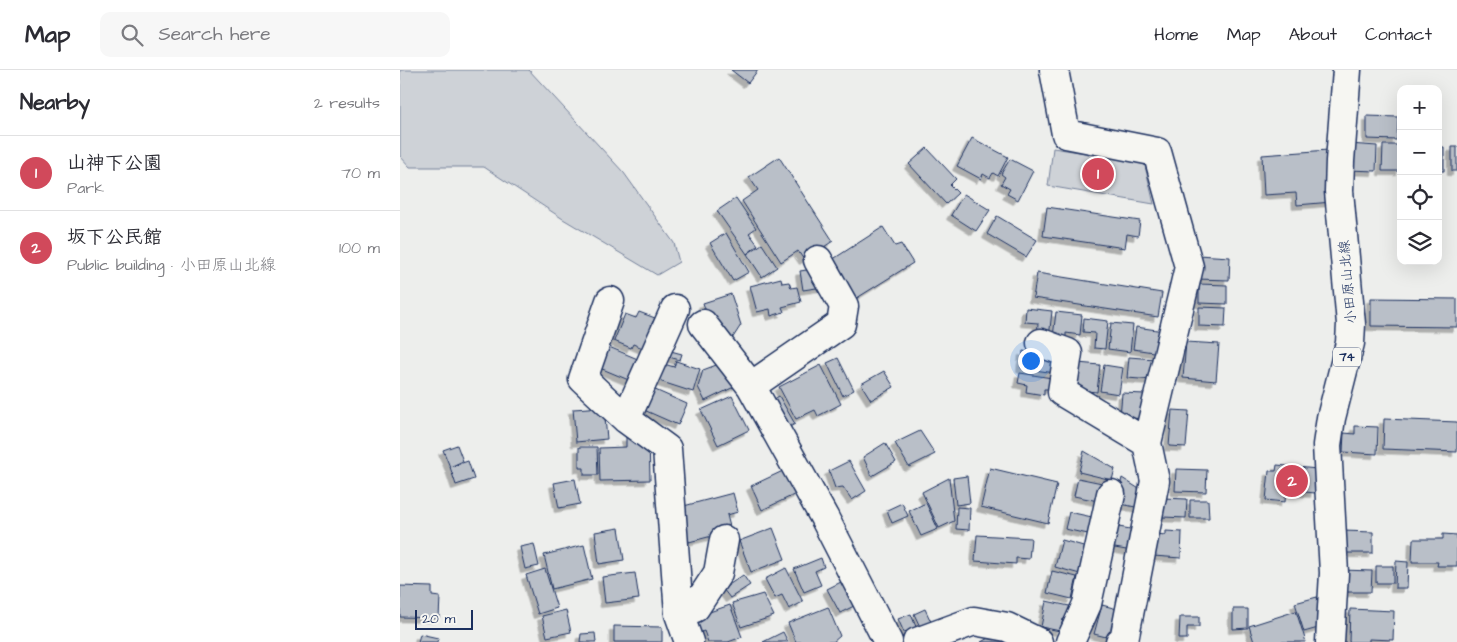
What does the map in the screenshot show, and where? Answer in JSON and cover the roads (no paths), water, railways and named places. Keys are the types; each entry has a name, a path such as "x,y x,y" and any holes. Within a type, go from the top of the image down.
{"street":[{"path":"1054,70 1066,134 1158,152 1188,267 1147,443 1155,480 1124,640 1120,642"},
{"name":"小田原山北線","path":"1330,642 1334,573 1327,445 1331,418 1350,343 1352,324 1344,260 1339,191 1347,70"},
{"path":"751,386 841,324 844,306 818,260"},
{"path":"610,301 583,380 626,419 667,449 678,614 689,642"},
{"path":"626,419 675,309"},
{"path":"703,324 751,386 824,517 888,642"},
{"path":"1041,344 1068,353 1062,392 1147,443"},
{"path":"1070,642 1103,561 1113,511"},
{"path":"678,614 695,608 718,572 724,540"},
{"path":"917,642 974,621 1007,627 1038,642"}],"place":[{"name":"山神下公園","path":"1098,174"},
{"name":"坂下公民館","path":"1292,481"}]}
